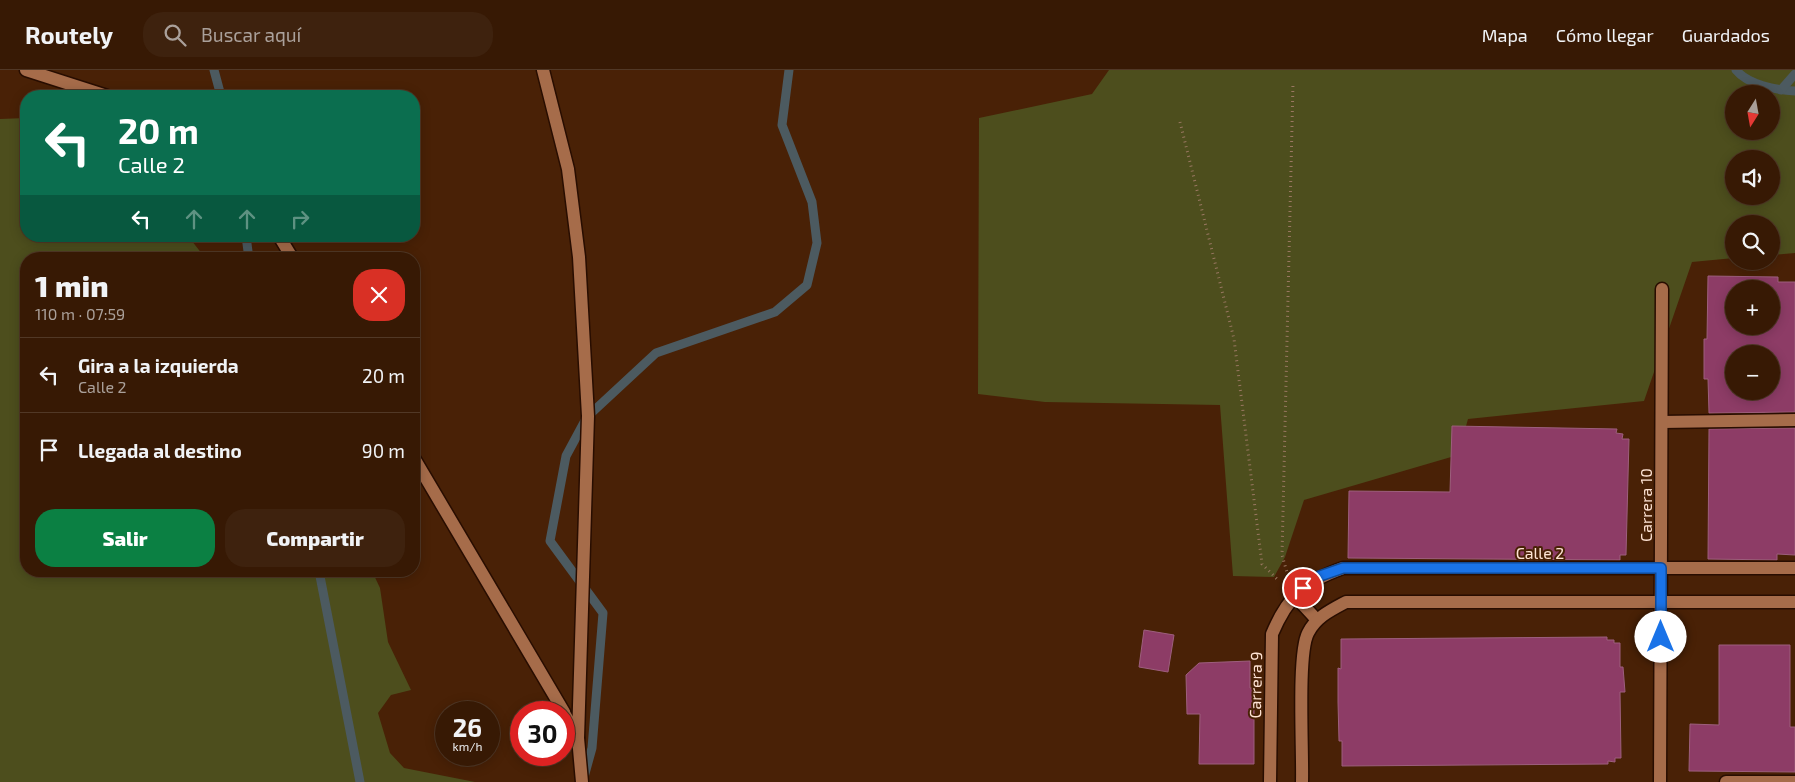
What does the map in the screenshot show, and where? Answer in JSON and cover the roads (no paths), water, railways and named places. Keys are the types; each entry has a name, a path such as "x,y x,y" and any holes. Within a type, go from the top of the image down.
{"street":[{"path":"26,70 88,90"},
{"path":"544,70 568,169 579,257 587,406 578,738 582,782"},
{"name":"Carrera 10","path":"1660,782 1662,289"},
{"path":"1662,422 1795,420"},
{"path":"420,468 557,701"},
{"name":"Calle 2","path":"1294,596 1320,576 1343,568 1795,568"},
{"path":"1294,596 1317,620"},
{"name":"Carrera 9","path":"1270,782 1272,634 1281,612 1294,596"},
{"path":"1302,782 1303,645 1317,620 1328,611 1346,602 1795,602"},
{"path":"575,733 578,738"},
{"path":"1726,782 1795,782"}],"waterway":[{"path":"214,70 219,90"},
{"path":"584,777 592,748 603,613 550,541 566,456 587,417 656,353 775,312 807,285 817,243 812,202 782,125 789,70"},
{"path":"1736,70 1755,83 1771,88 1795,91"},
{"path":"1781,90 1795,74"},
{"path":"247,242 248,252"},
{"path":"320,577 360,782"}]}
